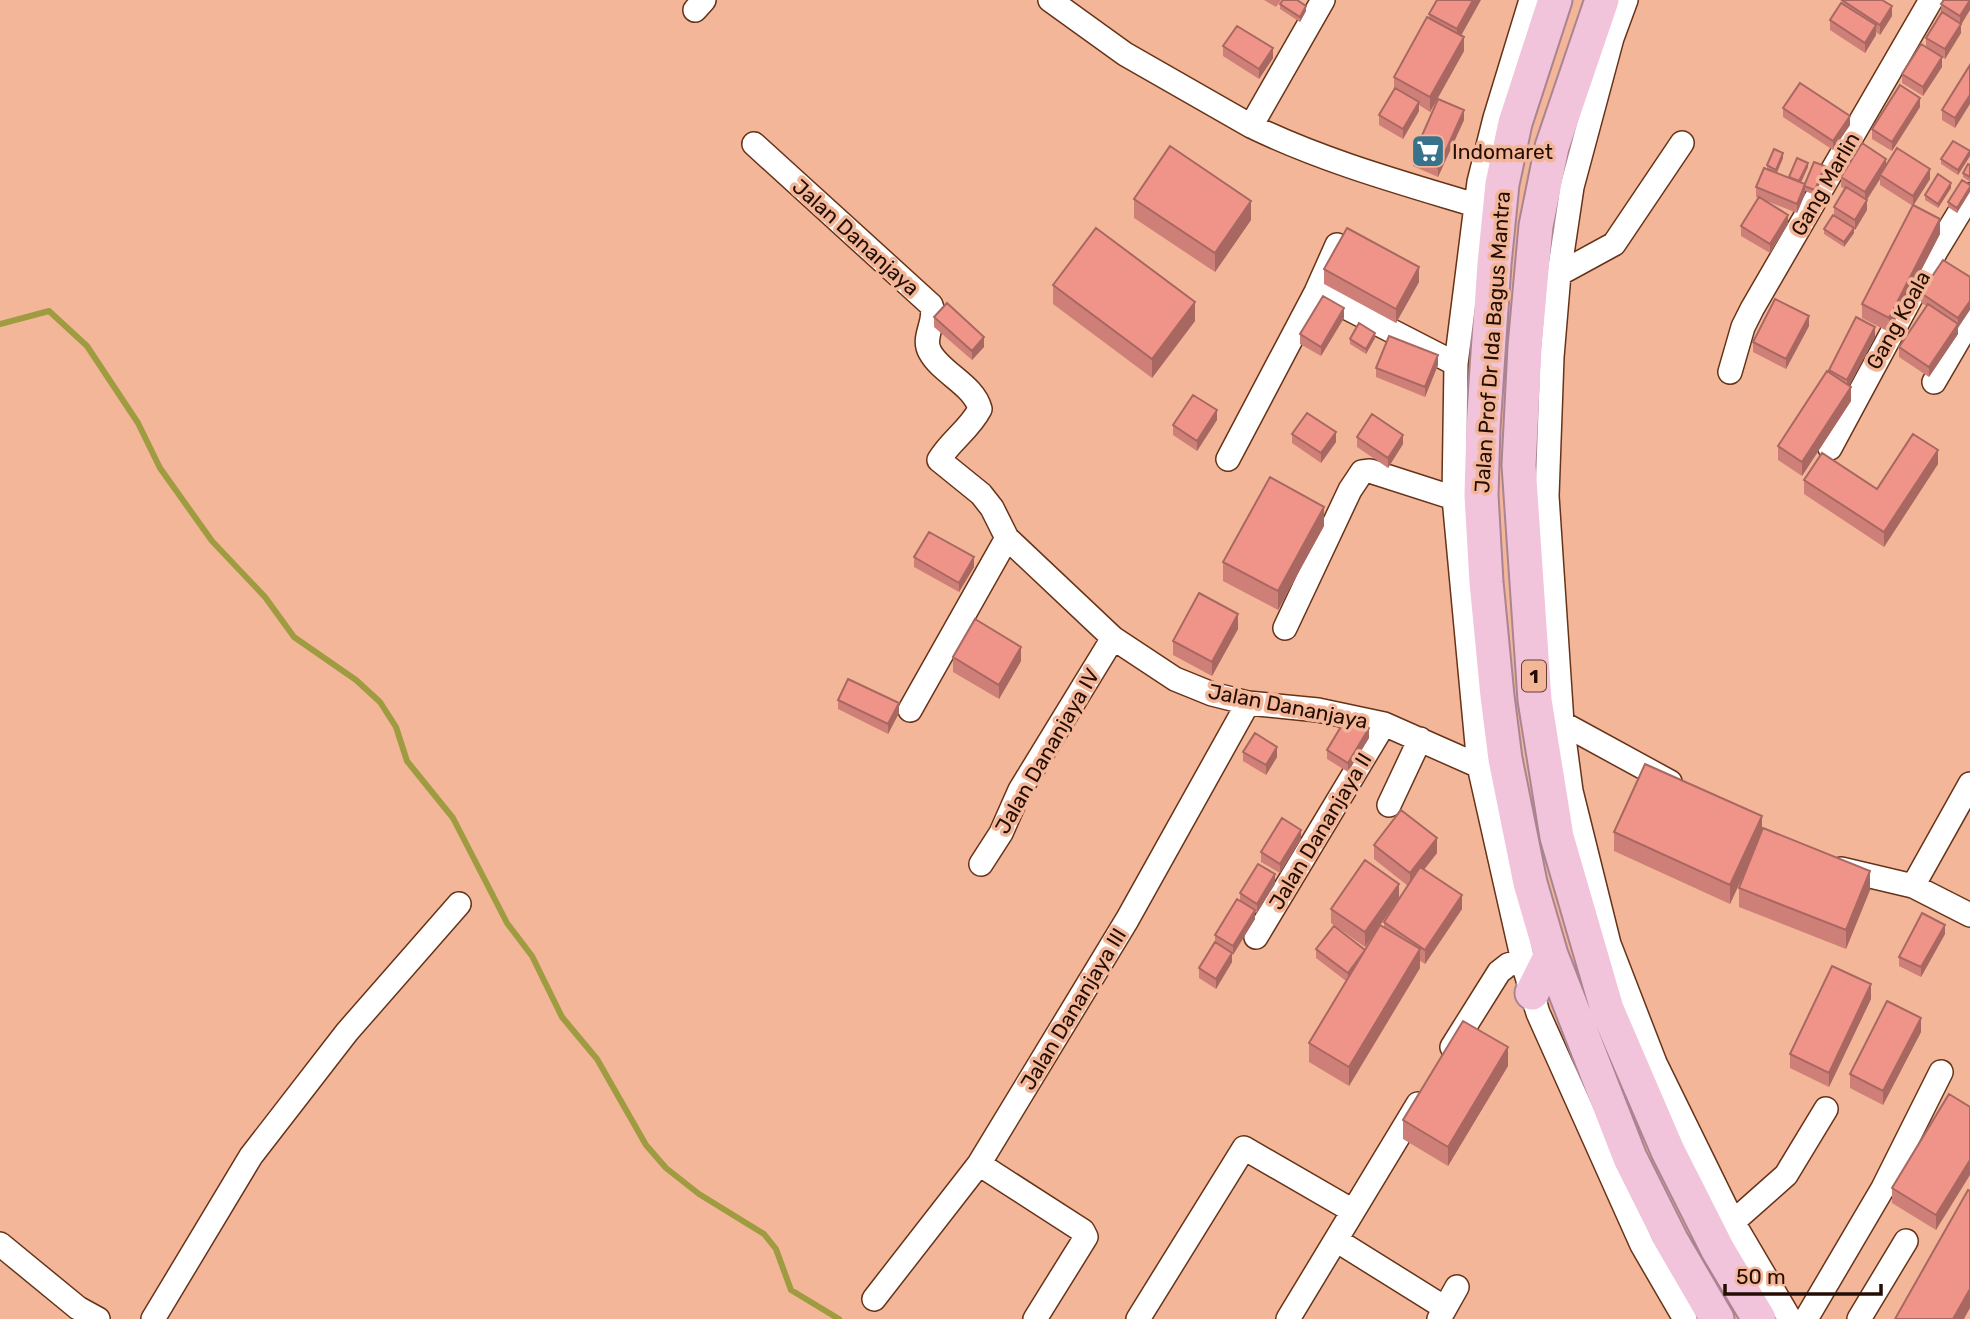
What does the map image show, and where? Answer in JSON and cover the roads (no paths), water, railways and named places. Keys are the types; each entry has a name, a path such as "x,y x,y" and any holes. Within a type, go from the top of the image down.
{"highway":[{"name":"Jalan Prof Dr Ida Bagus Mantra","path":"1555,0 1515,122 1502,184 1491,302 1481,495 1486,582 1506,759 1530,883 1537,957 1571,1011 1630,1158 1671,1240 1717,1319"},
{"name":"Jalan Prof Dr Ida Bagus Mantra","path":"1602,0 1552,147 1536,226 1525,347 1536,394 1520,465 1535,700 1557,837 1599,948 1607,1009 1668,1151 1718,1250 1759,1319"},
{"path":"1532,993 1537,957"}],"street":[{"path":"1050,0 1125,54 1251,126 1297,148 1475,205"},
{"path":"1251,126 1323,0"},
{"path":"1288,1319 1489,985 1508,965 1537,957 1479,766 1454,498 1457,364 1475,205 1495,118 1531,0"},
{"path":"1626,0 1612,38 1573,187 1536,394 1547,496 1562,723 1571,791 1599,948 1733,1223 1790,1319"},
{"name":"Gang Marlin","path":"1730,372 1743,327 1752,309 1931,0"},
{"path":"1559,274 1614,244 1682,143"},
{"name":"Jalan Dananjaya","path":"754,144 930,305 934,312 927,343 930,353 971,393 980,409 971,425 948,445 939,460 981,494 992,508 1007,538 1113,638 1175,679 1212,694 1248,703 1318,710 1384,724 1479,766"},
{"name":"Gang Koala","path":"1830,448 1970,195"},
{"path":"1228,459 1316,292 1337,245"},
{"path":"1316,292 1457,364"},
{"path":"1934,382 1970,320"},
{"path":"1285,628 1356,478 1362,472 1370,471 1454,498"},
{"path":"910,710 1007,538"},
{"name":"Jalan Dananjaya IV","path":"981,864 1001,833 1020,790 1113,638"},
{"name":"Jalan Dananjaya III","path":"874,1299 979,1164 1127,920 1248,703"},
{"path":"1562,723 1691,794"},
{"name":"Jalan Dananjaya II","path":"1256,937 1384,724"},
{"path":"1389,805 1420,739"},
{"path":"1913,886 1970,784"},
{"path":"1817,861 1913,886 1970,915"},
{"path":"153,1319 251,1156 347,1032 459,904"},
{"path":"1532,993 1538,1013 1642,1245 1685,1319"},
{"path":"1806,1319 1883,1188 1941,1072"},
{"path":"1733,1223 1786,1175 1826,1109"},
{"path":"1138,1319 1244,1148 1353,1212"},
{"path":"979,1164 1083,1231 1086,1237 1035,1319"},
{"path":"1336,1240 1442,1313 1457,1287"},
{"path":"1859,1319 1906,1241"},
{"path":"0,1244 59,1294 97,1319"}],"waterway":[{"path":"0,324 49,311 87,346 138,423 160,468 212,541 265,597 294,637 356,680 380,702 396,727 407,761 453,818 507,923 532,956 562,1017 597,1059 646,1145 666,1168 699,1194 764,1234 776,1249 791,1290 839,1319"}],"place":[{"name":"Indomaret","path":"1428,151"}]}
